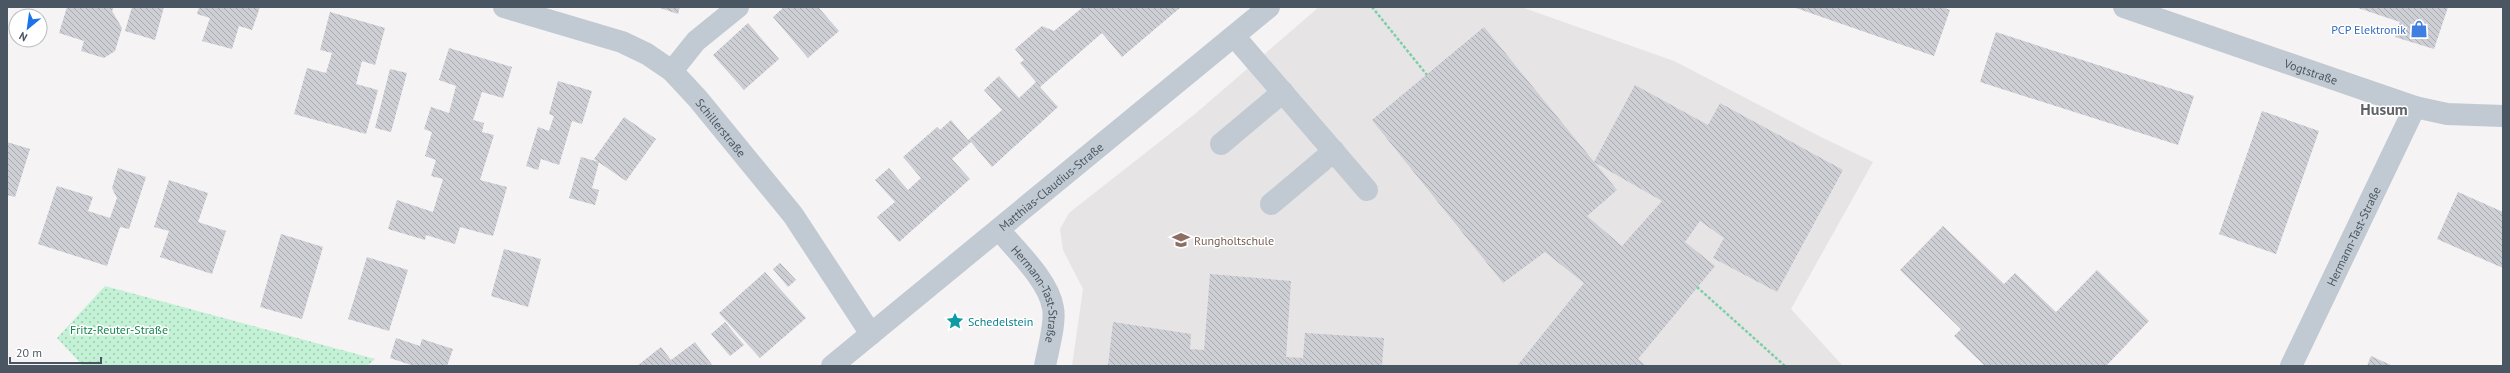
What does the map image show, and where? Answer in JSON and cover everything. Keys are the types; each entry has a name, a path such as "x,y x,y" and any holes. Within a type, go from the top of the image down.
{"street":[{"name":"Schillerstraße","path":"504,7 622,42 647,54 672,72 698,99 793,215 871,334"},
{"path":"672,72 696,42 738,7"},
{"name":"Matthias-Claudius-Straße","path":"832,366 1269,7"},
{"name":"Vogtstraße","path":"2124,7 2415,107 2447,114 2503,116"},
{"path":"1234,36 1367,190"},
{"path":"1221,144 1283,92"},
{"name":"Hermann-Tast-Straße","path":"2291,366 2415,107"},
{"path":"1272,204 1334,151"},
{"name":"Hermann-Tast-Straße","path":"999,230 1034,271 1053,308 1045,366"}],"path":[{"path":"1372,7 1427,75"},
{"path":"1698,287 1784,366"}],"shaded area":[{"path":"1319,7 1521,7 1674,61 1817,135 1873,162 1791,309 1843,366 1072,366 1083,289 1063,250 1060,229 1069,213 1195,114"}],"green space":[{"name":"Fritz-Reuter-Straße","path":"105,286 375,359 367,366 83,366 57,338"}],"building":[{"path":"67,7 114,7 112,11 122,28 115,51 104,58 81,51 84,41 59,33"},
{"path":"132,7 164,7 155,40 125,31"},
{"path":"199,7 260,7 252,30 239,26 232,49 202,41 210,18 197,14"},
{"path":"657,7 680,7 678,14"},
{"path":"784,7 818,7 839,31 808,58 773,17"},
{"path":"1083,7 1123,7 1125,9 1127,7 1181,7 1122,57 1102,33 1040,87 1058,107 992,167 971,142 952,159 970,179 899,242 877,217 895,202 875,180 889,168 908,190 921,178 903,157 937,127 940,130 951,120 968,140 1002,110 984,90 999,76 1019,98 1036,82 1020,63 1024,60 1015,49 1042,26 1054,31"},
{"path":"1793,7 1942,7 1950,10 1934,56"},
{"name":"PCP Elektronik","path":"2355,7 2448,7 2434,49 2395,37 2400,22"},
{"path":"330,12 385,28 375,65 362,61 356,84 378,90 366,134 294,114 307,68 326,73 332,53 320,50"},
{"path":"748,23 779,59 744,90 713,55"},
{"path":"1484,27 1594,162 1635,85 1708,125 1720,103 1843,170 1777,292 1713,258 1724,238 1700,221 1685,242 1715,266 1638,359 1646,366 1517,366 1584,283 1545,252 1503,283 1372,120","holes":["1594,162 1662,201 1622,246 1587,216 1617,190"]},
{"path":"1996,32 2194,96 2178,145 1980,82"},
{"path":"449,48 512,67 503,98 482,92 473,120 484,123 482,132 494,135 480,180 507,187 493,236 460,227 455,244 426,235 425,240 388,229 397,200 433,212 443,179 431,176 436,160 425,156 432,132 424,129 431,107 449,113 456,86 439,80"},
{"path":"390,69 407,73 391,132 375,128"},
{"path":"558,81 592,91 582,124 572,121 559,165 541,159 538,170 526,166 538,127 549,131 554,116 549,114"},
{"path":"2262,111 2319,131 2276,254 2219,234"},
{"path":"624,117 656,139 626,181 594,159"},
{"path":"7,142 30,149 15,197 7,195"},
{"path":"581,157 599,162 592,188 599,190 595,205 569,198"},
{"path":"118,168 146,177 129,229 120,227 107,266 38,244 57,186 93,197 88,211 110,218 117,198 112,188"},
{"path":"169,180 208,193 198,222 226,231 212,274 160,257 169,231 154,227"},
{"path":"2458,192 2503,212 2503,268 2437,239"},
{"path":"1943,226 2004,284 2015,273 2056,312 2097,270 2149,321 2106,366 1985,366 1954,336 1961,329 1900,270"},
{"path":"281,234 323,247 302,319 260,307"},
{"path":"504,249 541,259 528,307 491,296"},
{"path":"367,257 408,270 389,331 348,319"},
{"path":"780,263 796,280 788,287 773,269"},
{"path":"765,272 806,318 760,358 719,313"},
{"path":"1210,274 1291,281 1286,357 1303,358 1305,333 1384,338 1382,366 1108,366 1113,322 1191,334 1190,349 1204,350"},
{"path":"725,322 744,345 730,356 711,334"},
{"path":"396,338 420,346 422,339 453,349 447,366 414,366 390,358"},
{"path":"695,342 713,366 637,366 661,347 671,360"},
{"path":"2371,356 2393,366 2367,366"}],"place":[{"name":"PCP Elektronik","path":"2419,29"},
{"name":"Rungholtschule","path":"1181,240"},
{"name":"Schedelstein","path":"955,321"}],"district":[{"name":"Husum","path":"2384,109"}]}
